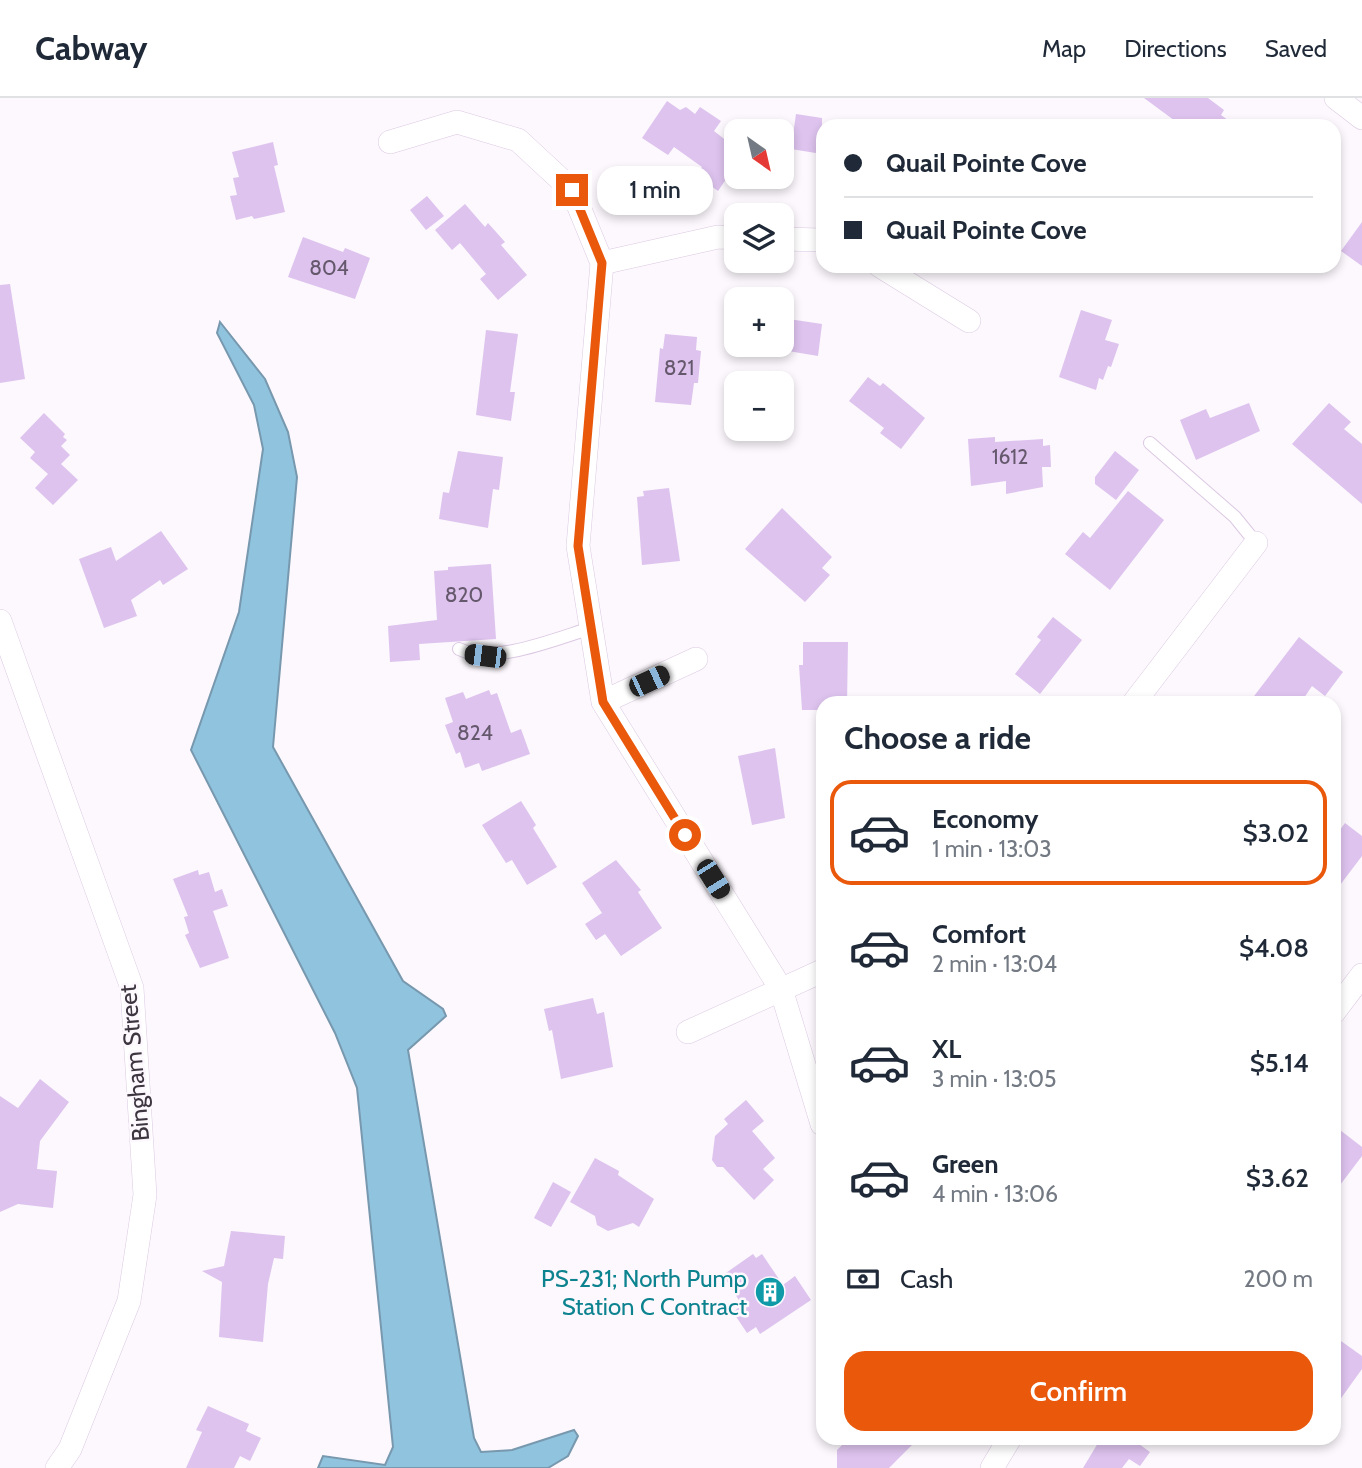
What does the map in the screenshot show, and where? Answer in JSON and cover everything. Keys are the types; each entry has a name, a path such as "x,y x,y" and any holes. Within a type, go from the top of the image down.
{"street":[{"path":"1336,98 1362,118"},
{"path":"390,142 457,122 518,140 572,190 602,263 578,546 603,702 781,989 816,1104"},
{"path":"602,263 724,237"},
{"path":"794,239 816,240"},
{"path":"891,273 969,321"},
{"path":"1139,696 1256,543"},
{"name":"Bingham Street","path":"0,621 132,988 145,1195 129,1301 70,1449 57,1468"},
{"path":"603,702 696,659"},
{"path":"688,1031 816,974"},
{"path":"1341,1003 1362,975"},
{"path":"992,1468 1006,1445"}],"lane":[{"path":"1150,443 1236,517 1256,543"},
{"path":"459,649 485,656 512,652 591,628"}],"water":[{"path":"220,322 265,379 288,432 297,477 273,747 403,981 443,1009 446,1016 408,1050 474,1438 481,1452 512,1450 574,1430 578,1436 568,1456 548,1468 318,1468 323,1456 385,1465 393,1447 357,1088 335,1033 191,750 239,612 263,449 254,405 217,333"}],"building":[{"path":"1144,98 1208,98 1224,110 1221,115 1226,119 1172,119"},
{"path":"667,101 680,110 686,107 695,114 700,107 721,121 714,131 724,139 724,182 718,191 696,175 702,167 674,147 668,155 642,138"},
{"path":"796,114 822,118 816,119 816,153 794,149"},
{"path":"273,142 278,165 274,166 285,212 236,220 230,196 237,195 233,178 239,177 232,152"},
{"path":"427,196 444,216 426,230 410,210"},
{"path":"465,204 485,227 488,223 505,242 501,245 527,275 498,300 480,279 486,274 460,243 452,250 435,230"},
{"path":"1362,222 1362,266 1341,251"},
{"path":"303,237 343,252 345,248 370,258 355,299 288,277"},
{"path":"10,284 25,379 0,383 0,285"},
{"path":"1081,310 1112,320 1105,340 1119,344 1111,367 1108,366 1103,380 1099,378 1096,390 1059,377"},
{"path":"794,320 822,324 818,356 794,352"},
{"path":"486,330 518,334 510,392 515,392 511,421 476,415"},
{"path":"665,334 697,337 696,350 701,351 698,383 694,383 691,405 655,402 660,348 663,349"},
{"path":"868,377 880,386 883,383 925,418 901,449 880,433 884,428 849,401"},
{"path":"1249,403 1260,431 1196,460 1180,420 1206,409 1210,418"},
{"path":"1329,403 1351,422 1344,429 1362,444 1362,504 1292,444"},
{"path":"44,413 65,434 63,437 67,440 61,446 70,455 61,464 78,480 53,505 35,488 48,474 30,458 35,452 20,438"},
{"path":"995,437 995,442 1043,439 1043,446 1050,445 1051,467 1042,467 1043,487 1006,494 1006,481 971,486 968,439"},
{"path":"458,451 503,457 499,490 493,489 488,528 439,519 443,492 449,493"},
{"path":"1115,451 1139,470 1116,500 1095,484 1095,477"},
{"path":"669,488 680,561 642,565 637,497 644,496 643,491"},
{"path":"1128,491 1164,520 1110,590 1065,554 1083,532 1090,538"},
{"path":"782,508 832,557 822,568 830,575 805,602 745,549"},
{"path":"161,531 188,569 163,585 160,580 131,600 137,616 104,628 79,559 111,547 116,561"},
{"path":"491,564 496,639 419,644 420,660 390,662 388,626 437,620 434,571 448,570 448,567"},
{"path":"1053,617 1082,640 1040,694 1015,674 1041,640 1037,637"},
{"path":"1299,637 1343,672 1325,696 1312,686 1305,696 1254,696"},
{"path":"803,642 848,642 847,696 816,696 816,710 802,710 799,665 803,665"},
{"path":"489,690 491,695 497,693 511,733 521,729 530,754 482,771 479,763 465,768 460,752 456,754 445,725 453,722 445,698 463,692 466,699"},
{"path":"775,748 785,818 752,825 738,756"},
{"path":"521,801 536,825 533,828 557,867 527,885 512,860 506,863 482,825"},
{"path":"1345,823 1362,836 1362,856 1341,884 1341,828"},
{"path":"616,860 641,890 638,892 662,928 621,956 605,934 596,940 585,924 602,913 582,883"},
{"path":"198,870 199,875 209,872 215,892 222,889 228,906 213,911 229,958 200,968 185,935 189,933 184,917 188,916 173,879"},
{"path":"593,998 597,1014 604,1012 613,1067 561,1079 552,1030 549,1031 544,1009"},
{"path":"40,1079 69,1102 40,1141 37,1169 57,1171 53,1208 18,1204 0,1212 0,1096 18,1108"},
{"path":"746,1100 764,1121 752,1131 775,1158 763,1169 774,1180 754,1200 723,1167 717,1167 712,1160 715,1136 728,1124 724,1119"},
{"path":"1341,1131 1362,1147 1362,1156 1341,1184"},
{"path":"595,1158 619,1171 618,1175 654,1199 639,1227 633,1223 608,1231 597,1225 595,1216 570,1202"},
{"path":"553,1182 571,1192 551,1227 534,1218"},
{"path":"231,1231 285,1236 283,1259 274,1258 268,1284 263,1342 219,1337 222,1282 202,1271 224,1266"},
{"name":"PS-231; North Pump Station C Contract","path":"753,1254 756,1258 762,1254 783,1285 795,1276 811,1300 760,1334 756,1327 747,1333 733,1312 742,1305 723,1275"},
{"path":"1341,1341 1362,1356 1362,1369 1341,1398"},
{"path":"208,1406 249,1424 246,1431 261,1438 250,1461 240,1456 234,1468 186,1468 202,1432 196,1430"},
{"path":"842,1445 912,1445 889,1468 837,1468 837,1450"},
{"path":"1097,1445 1140,1445 1150,1452 1140,1466 1129,1459 1122,1468 1083,1468"}],"place":[{"name":"PS-231; North Pump Station C Contract","path":"770,1292"}],"route":[{"path":"572,190 602,263 578,546 603,702 685,835"}]}
